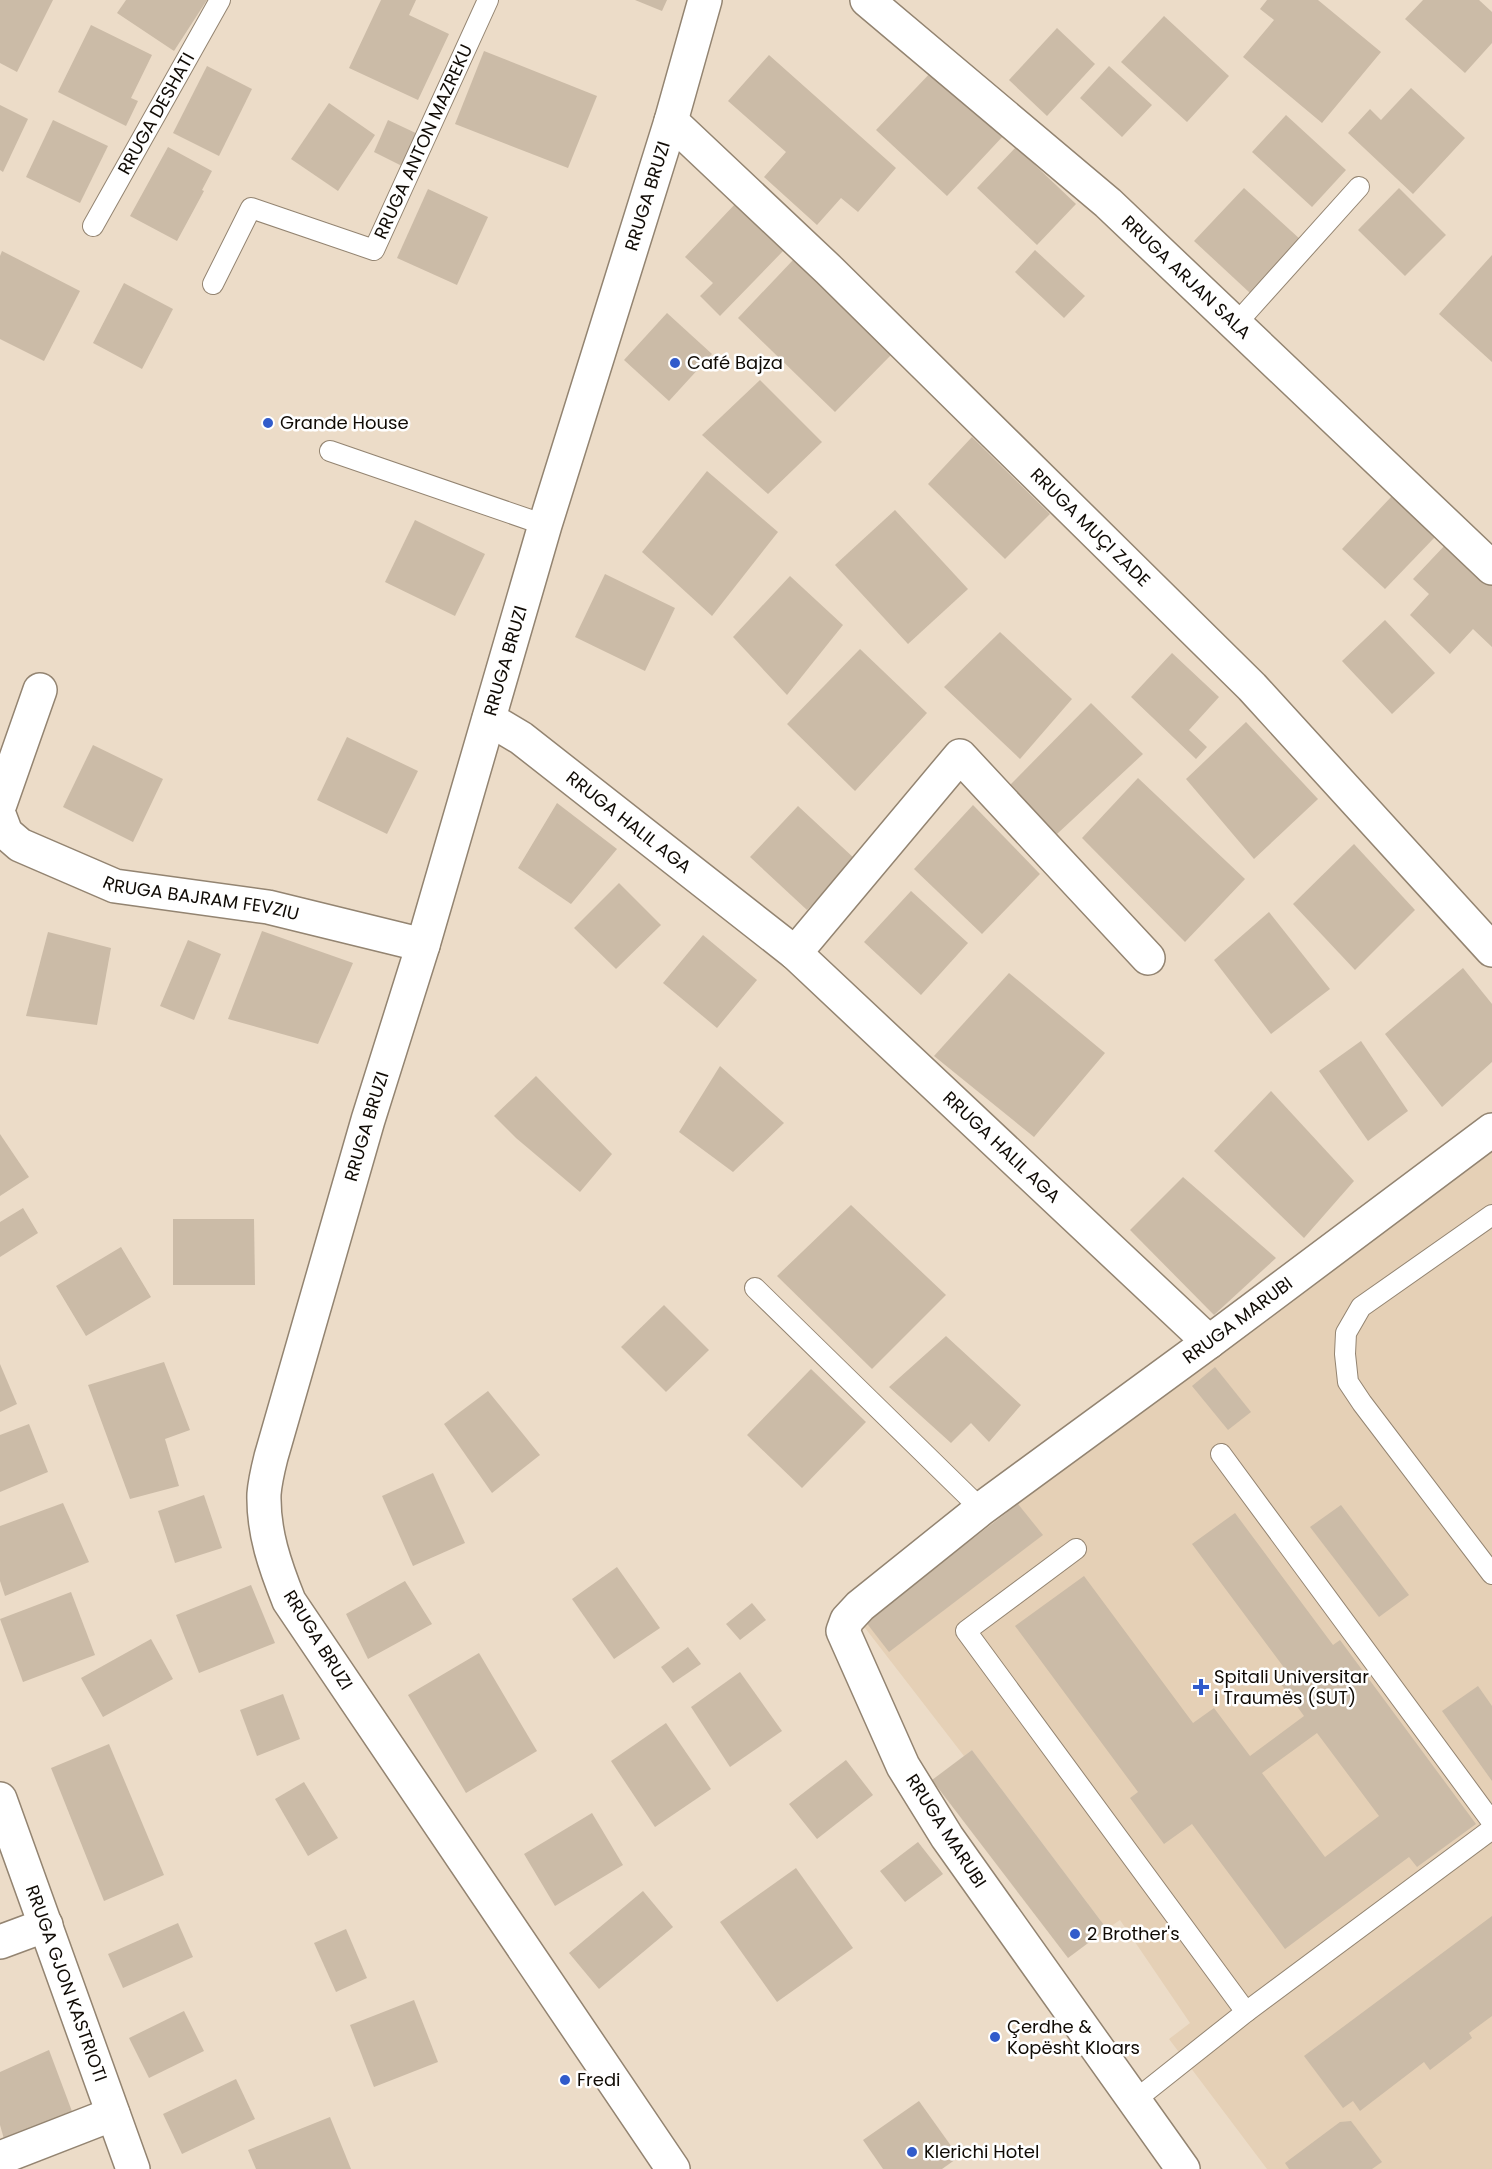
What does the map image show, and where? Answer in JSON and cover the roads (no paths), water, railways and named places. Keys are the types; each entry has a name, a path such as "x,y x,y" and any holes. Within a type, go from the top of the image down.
{"street":[{"name":"RRUGA BRUZI","path":"673,2169 289,1601 273,1562 265,1527 264,1492 271,1457 368,1120 423,945 545,525 671,121 705,0"},
{"name":"RRUGA ARJAN SALA","path":"867,0 1108,203 1492,568"},
{"name":"RRUGA MUÇI ZADE","path":"671,121 829,270 1251,687 1492,950"},
{"path":"0,804 40,690"},
{"name":"RRUGA HALIL AGA","path":"489,719 521,738 795,953 1209,1342"},
{"path":"795,953 960,756 1148,958"},
{"name":"RRUGA BAJRAM FEVZIU","path":"0,817 6,833 20,845 115,886 268,907 423,945"},
{"name":"RRUGA MARUBI","path":"1183,2169 941,1827 903,1766 843,1631 847,1620 860,1606 981,1509 1492,1130"},
{"name":"RRUGA GJON KASTRIOTI","path":"0,1798 133,2169"},
{"path":"0,1942 46,1924"},
{"path":"0,2158 113,2114"}],"lane":[{"name":"RRUGA DESHATI","path":"93,226 220,0"},
{"name":"RRUGA ANTON MAZREKU","path":"213,284 251,208 374,250 488,0"},
{"path":"1235,325 1359,187"},
{"path":"330,451 545,525"},
{"path":"1492,1215 1361,1307 1346,1333 1345,1354 1348,1382 1362,1403 1492,1574"},
{"path":"755,1288 981,1509"},
{"path":"1221,1454 1492,1822"},
{"path":"1076,1549 966,1631 1246,2012"},
{"path":"1134,2101 1246,2012 1492,1829"}],"place":[{"name":"Café Bajza","path":"675,363"},
{"name":"Grande House","path":"268,423"},
{"name":"Spitali Universitar i Traumës (SUT)","path":"1201,1687"},
{"name":"2 Brother's","path":"1075,1934"},
{"name":"Çerdhe & Kopësht Kloars","path":"995,2037"},
{"name":"Fredi","path":"565,2080"},
{"name":"Klerichi Hotel","path":"912,2152"}]}
